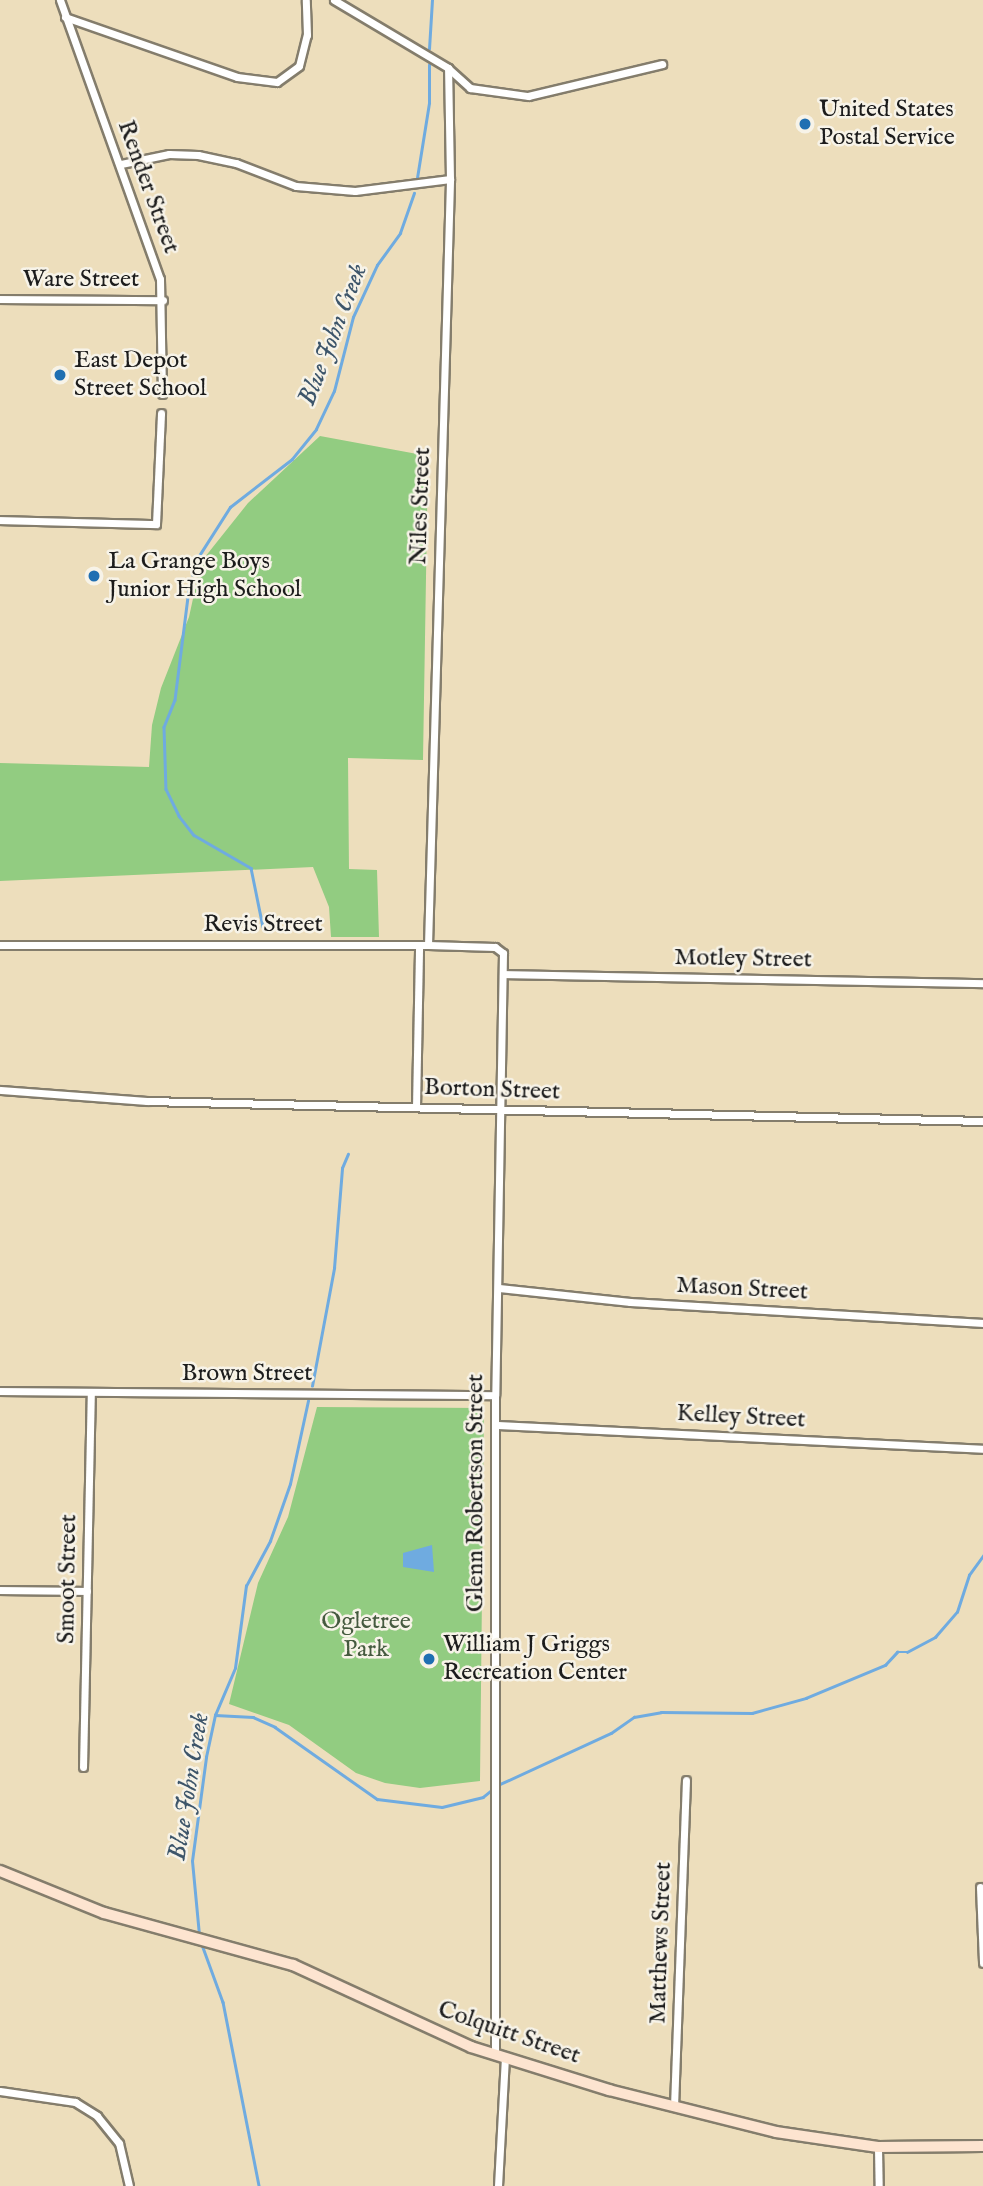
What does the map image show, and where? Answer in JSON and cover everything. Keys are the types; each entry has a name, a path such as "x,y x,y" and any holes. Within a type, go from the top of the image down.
{"street":[{"name":"Render Street","path":"60,0 160,279 163,300 162,394"},
{"path":"65,18 237,77 277,82 299,66 307,35 306,0"},
{"path":"334,0 447,68 470,88 528,96 662,64"},
{"name":"Niles Street","path":"428,945 450,179 447,68"},
{"path":"121,164 169,154 198,155 236,163 296,186 355,191 450,179"},
{"name":"Ware Street","path":"0,299 163,300"},
{"path":"0,520 156,524 161,413"},
{"name":"Revis Street","path":"0,945 495,947 503,953 503,974"},
{"path":"416,1107 419,945"},
{"name":"Motley Street","path":"503,974 983,983"},
{"name":"Glenn Robertson Street","path":"498,2186 500,2056 492,1911 495,1395 503,974"},
{"name":"Borton Street","path":"0,1090 147,1101 983,1121"},
{"name":"Mason Street","path":"499,1288 630,1302 983,1323"},
{"name":"Brown Street","path":"0,1391 495,1395"},
{"name":"Smoot Street","path":"83,1767 91,1392"},
{"name":"Kelley Street","path":"496,1425 983,1449"},
{"path":"0,1590 87,1591"},
{"name":"Matthews Street","path":"674,2107 686,1780"},
{"name":"Colquitt Street","path":"0,1871 104,1913 293,1965 445,2036 500,2056 674,2107 775,2132 878,2147 983,2146"},
{"path":"980,1887 983,1963"},
{"path":"0,2091 75,2102 97,2116 119,2143 129,2186"},
{"path":"878,2147 879,2186"}],"green space":[{"path":"320,436 428,456 423,760 348,758 349,869 377,870 379,937 331,937 329,907 313,867 0,881 0,763 149,767 152,725 161,688 189,617 201,562 248,503"},
{"name":"Ogletree Park","path":"317,1407 484,1408 480,1781 420,1788 385,1783 356,1773 289,1725 229,1704 258,1583 288,1517"}],"water":[{"path":"432,1545 434,1572 403,1567 403,1553"}],"waterway":[{"name":"Blue John Creek","path":"429,49 432,0"},
{"name":"Blue John Creek","path":"417,178 429,103 429,65"},
{"name":"Blue John Creek","path":"192,575 195,562 230,507 292,459 316,429 334,391 353,317 377,265 400,233 414,193"},
{"name":"Blue John Creek","path":"189,589 175,700 164,727 166,789 179,816 194,835 251,868 263,927"},
{"name":"Blue John Creek","path":"312,1386 334,1268 342,1168 348,1154"},
{"name":"Blue John Creek","path":"199,1935 192,1861 206,1757 215,1715 235,1668 246,1586 270,1541 290,1484 308,1401"},
{"path":"498,1785 611,1733 634,1717 661,1712 752,1713 806,1698 885,1665 897,1652 907,1652 935,1637 957,1612 969,1575 983,1556"},
{"path":"215,1715 253,1717 275,1727 377,1799 442,1807 483,1797 493,1789"},
{"name":"Blue John Creek","path":"201,1942 223,2002 259,2186"}],"place":[{"name":"United States Postal Service","path":"805,124"},
{"name":"East Depot Street School","path":"60,375"},
{"name":"La Grange Boys Junior High School","path":"94,576"},
{"name":"William J Griggs Recreation Center","path":"429,1659"}]}
